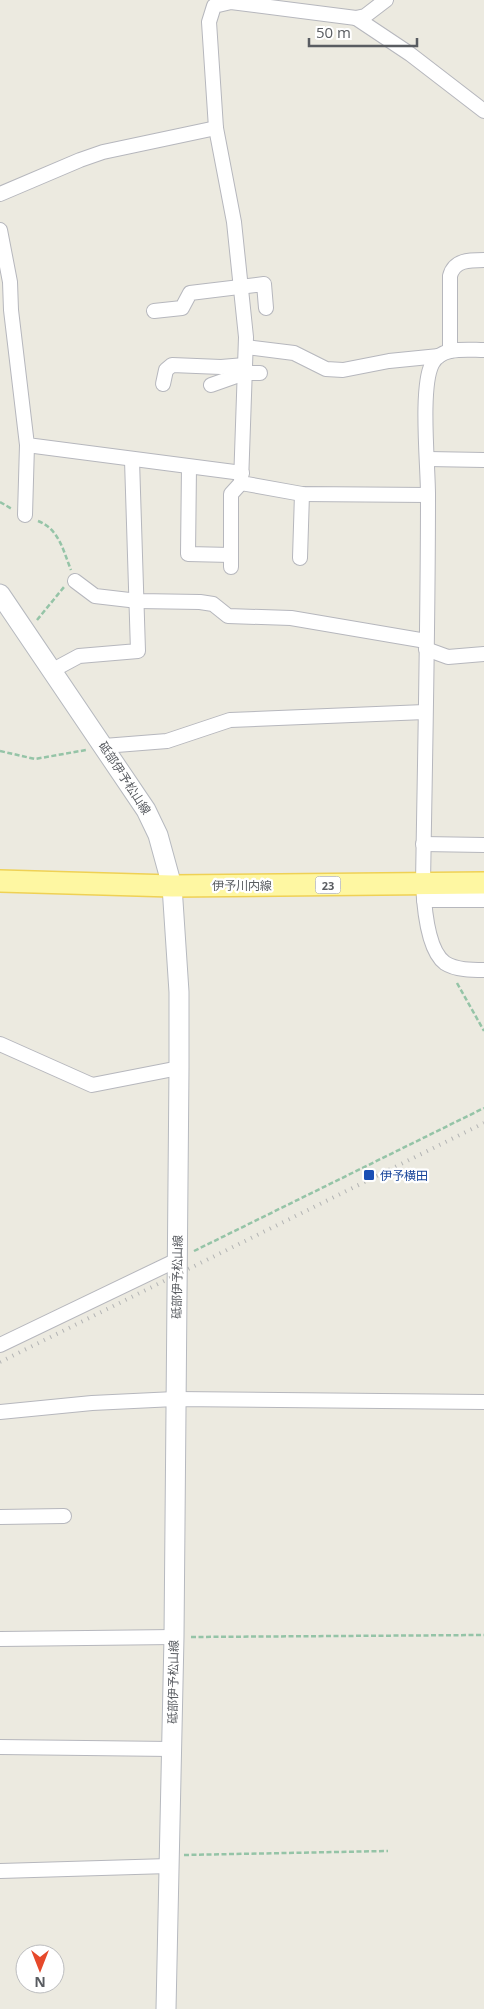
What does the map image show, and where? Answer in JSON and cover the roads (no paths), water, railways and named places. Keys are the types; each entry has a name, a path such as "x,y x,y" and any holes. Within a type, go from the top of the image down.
{"main road":[{"name":"砥部伊予松山線","path":"0,594 146,810 158,835 172,886 179,992 180,1068 174,1637 166,2009"},
{"name":"伊予川内線","path":"0,881 423,892 484,883"}],"street":[{"path":"189,467 188,554 231,561 231,494 241,478 246,348 234,222 216,128 210,22 213,3 231,2 356,18 365,16 386,0"},
{"path":"356,18 410,54 484,111"},
{"path":"0,194 103,152 216,128"},
{"path":"0,230 10,282 11,310 27,445 25,515"},
{"path":"484,260 460,262 452,268 444,354 433,363 426,385 428,495 423,844 423,892 430,933 436,950 445,963 468,970 484,970"},
{"path":"154,311 182,308 190,293 264,284 266,308"},
{"path":"246,348 294,353 326,369 343,370 389,361 484,350"},
{"path":"163,384 166,370 172,365 245,369 260,373"},
{"path":"211,385 245,369"},
{"path":"27,445 189,467 302,494 428,495"},
{"path":"428,459 484,460"},
{"path":"52,670 79,656 138,652 138,601 132,460"},
{"path":"300,558 302,494"},
{"path":"75,581 95,596 138,601 200,602 213,604 228,616 291,618 426,645 448,657 484,654"},
{"path":"104,746 166,741 230,720 425,712"},
{"path":"423,844 484,846"},
{"path":"423,892 484,900"},
{"path":"0,1044 92,1085 180,1068"},
{"path":"0,1345 177,1260"},
{"path":"0,1412 92,1403 176,1399 484,1402"},
{"path":"0,1517 64,1516"},
{"path":"0,1639 174,1637"},
{"path":"0,1747 171,1749"},
{"path":"0,1871 169,1861"}],"railway":[{"path":"0,1362 484,1123"}],"place":[{"name":"伊予横田","path":"369,1175"}]}
